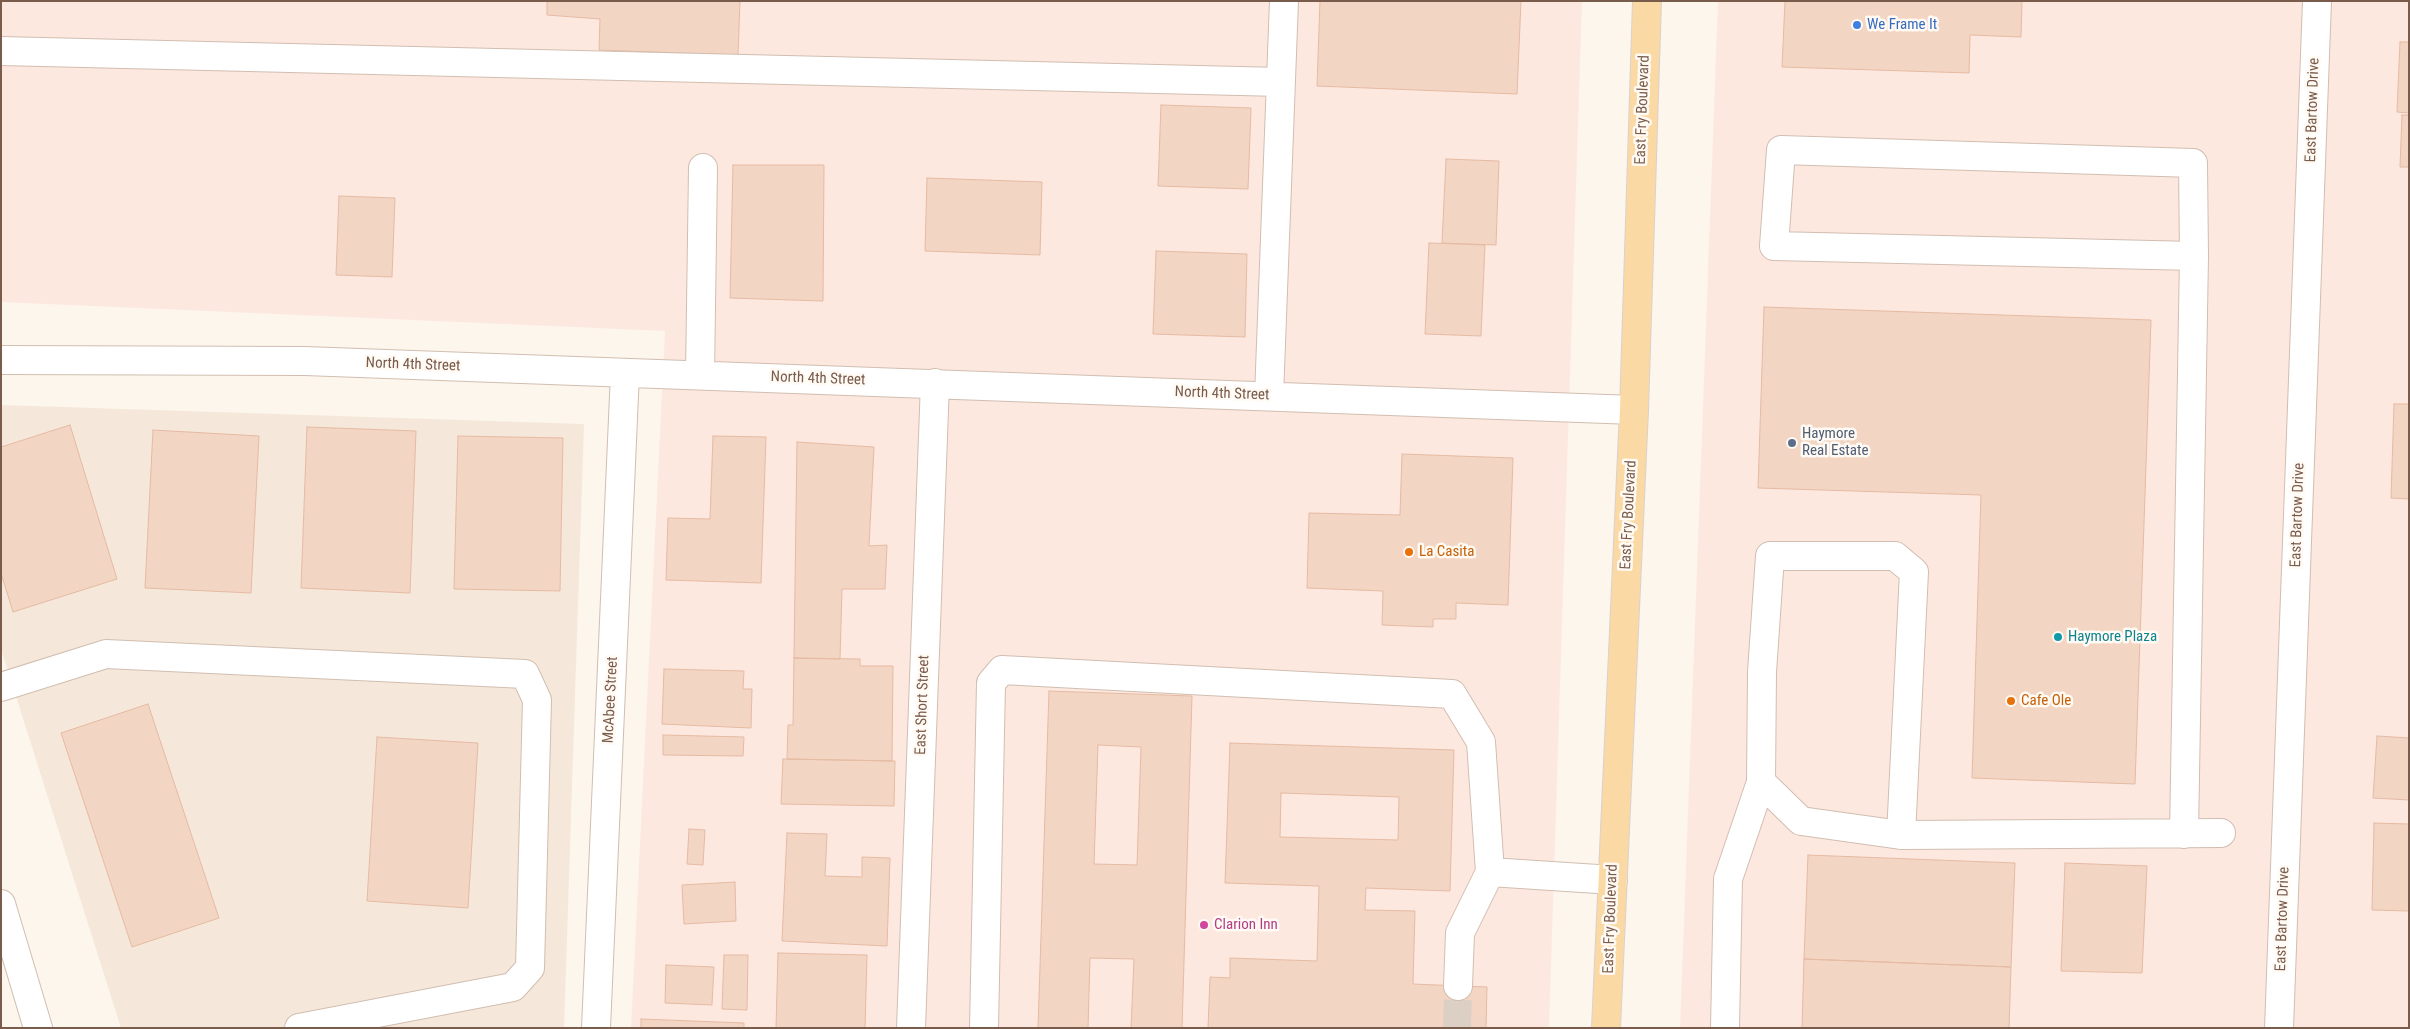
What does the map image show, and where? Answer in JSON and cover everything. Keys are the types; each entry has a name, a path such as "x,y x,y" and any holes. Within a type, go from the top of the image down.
{"main road":[{"name":"East Fry Boulevard","path":"1606,1028 1634,410 1647,1"}],"street":[{"path":"1269,396 1284,1"},
{"name":"East Bartow Drive","path":"2279,1028 2317,1"},
{"path":"1,51 1281,82"},
{"path":"2184,834 2194,256 2193,163 1781,150 1774,246 2194,256"},
{"path":"700,375 702,168"},
{"name":"North 4th Street","path":"1,360 305,361 1634,410"},
{"name":"McAbee Street","path":"596,1028 625,373"},
{"name":"East Short Street","path":"911,1028 935,383"},
{"path":"1724,1028 1728,879 1761,782 1762,672 1770,556 1895,556 1914,572 1901,835"},
{"path":"1,687 106,654 525,674 537,700 530,968 513,987 299,1028"},
{"path":"984,1028 991,683 1002,670 1452,694 1481,742 1490,872 1460,934 1458,986"},
{"path":"1761,782 1801,821 1901,835 2221,833"},
{"path":"1490,872 1613,880"},
{"path":"1,904 38,1028"}],"shaded area":[{"path":"1,1 1582,1 1549,1028 631,1028 665,331 1,302"},
{"path":"1718,1 2409,1 2409,1028 1680,1028"},
{"path":"1,405 584,424 564,1028 121,1028 1,649"}],"building":[{"path":"547,1 740,1 738,55 599,50 600,19 547,15"},
{"path":"1320,1 1521,1 1517,94 1317,86"},
{"path":"1785,1 2022,1 2021,37 1970,35 1969,73 1782,67"},
{"path":"2400,42 2409,42 2409,113 2397,112"},
{"path":"1161,105 1251,108 1248,189 1158,186"},
{"path":"2402,115 2409,115 2409,167 2400,167"},
{"path":"1446,159 1499,161 1496,245 1442,243"},
{"path":"733,165 824,165 823,301 730,298"},
{"path":"927,178 1042,182 1040,255 925,251"},
{"path":"339,196 395,198 392,277 336,275"},
{"path":"1429,243 1485,245 1481,336 1425,334"},
{"path":"1156,251 1247,254 1245,337 1153,334"},
{"name":"Haymore Plaza","path":"1764,307 2151,320 2135,784 1972,778 1981,495 1758,488"},
{"path":"2394,404 2409,404 2409,499 2391,498"},
{"path":"70,425 117,579 13,612 1,573 1,447"},
{"path":"307,427 416,431 410,593 301,588"},
{"path":"153,430 259,436 251,593 145,588"},
{"path":"458,436 563,438 560,591 454,589"},
{"path":"713,436 766,437 761,583 666,580 668,518 710,519"},
{"path":"797,442 874,447 869,546 887,545 885,589 842,589 840,659 794,658"},
{"name":"La Casita","path":"1402,454 1513,458 1508,605 1456,603 1456,619 1433,619 1433,627 1382,625 1383,591 1307,588 1309,513 1400,515"},
{"path":"794,658 860,659 860,666 893,666 892,761 787,759 788,725 793,725"},
{"path":"664,669 744,671 743,689 752,689 751,728 662,724"},
{"path":"1049,691 1192,696 1182,1028 1131,1028 1134,959 1090,958 1088,1028 1038,1028","holes":["1098,745 1141,747 1137,865 1094,864"]},
{"path":"148,704 219,918 132,947 61,733"},
{"path":"663,735 744,737 743,756 663,755"},
{"path":"2377,736 2409,738 2409,800 2373,798"},
{"path":"377,737 478,743 468,908 367,901"},
{"path":"1230,743 1454,750 1450,891 1366,888 1365,910 1415,911 1413,984 1487,987 1486,1028 1208,1028 1210,977 1230,978 1230,958 1317,961 1319,886 1225,883","holes":["1281,793 1399,797 1398,840 1280,837"]},
{"path":"783,759 895,761 894,806 781,804"},
{"path":"2374,823 2409,824 2409,911 2372,910"},
{"path":"689,829 705,830 703,865 687,864"},
{"path":"787,833 827,834 825,876 862,877 862,857 890,858 887,946 782,941"},
{"path":"1808,855 2015,863 2011,967 1804,959"},
{"path":"2065,863 2147,866 2142,973 2061,971"},
{"path":"735,882 736,921 684,924 682,885"},
{"path":"778,953 867,955 865,1028 776,1028"},
{"path":"724,955 748,955 747,1010 722,1009"},
{"path":"1804,959 2011,967 2009,1028 1802,1028"},
{"path":"666,965 714,967 712,1005 665,1003"},
{"path":"641,1019 744,1023 744,1028 641,1028"}],"tunnel":[{"path":"1457,1028 1458,986"}],"place":[{"name":"We Frame It","path":"1857,25"},
{"name":"Haymore Real Estate","path":"1792,443"},
{"name":"La Casita","path":"1409,552"},
{"name":"Haymore Plaza","path":"2058,637"},
{"name":"Cafe Ole","path":"2011,701"},
{"name":"Clarion Inn","path":"1204,925"}]}
